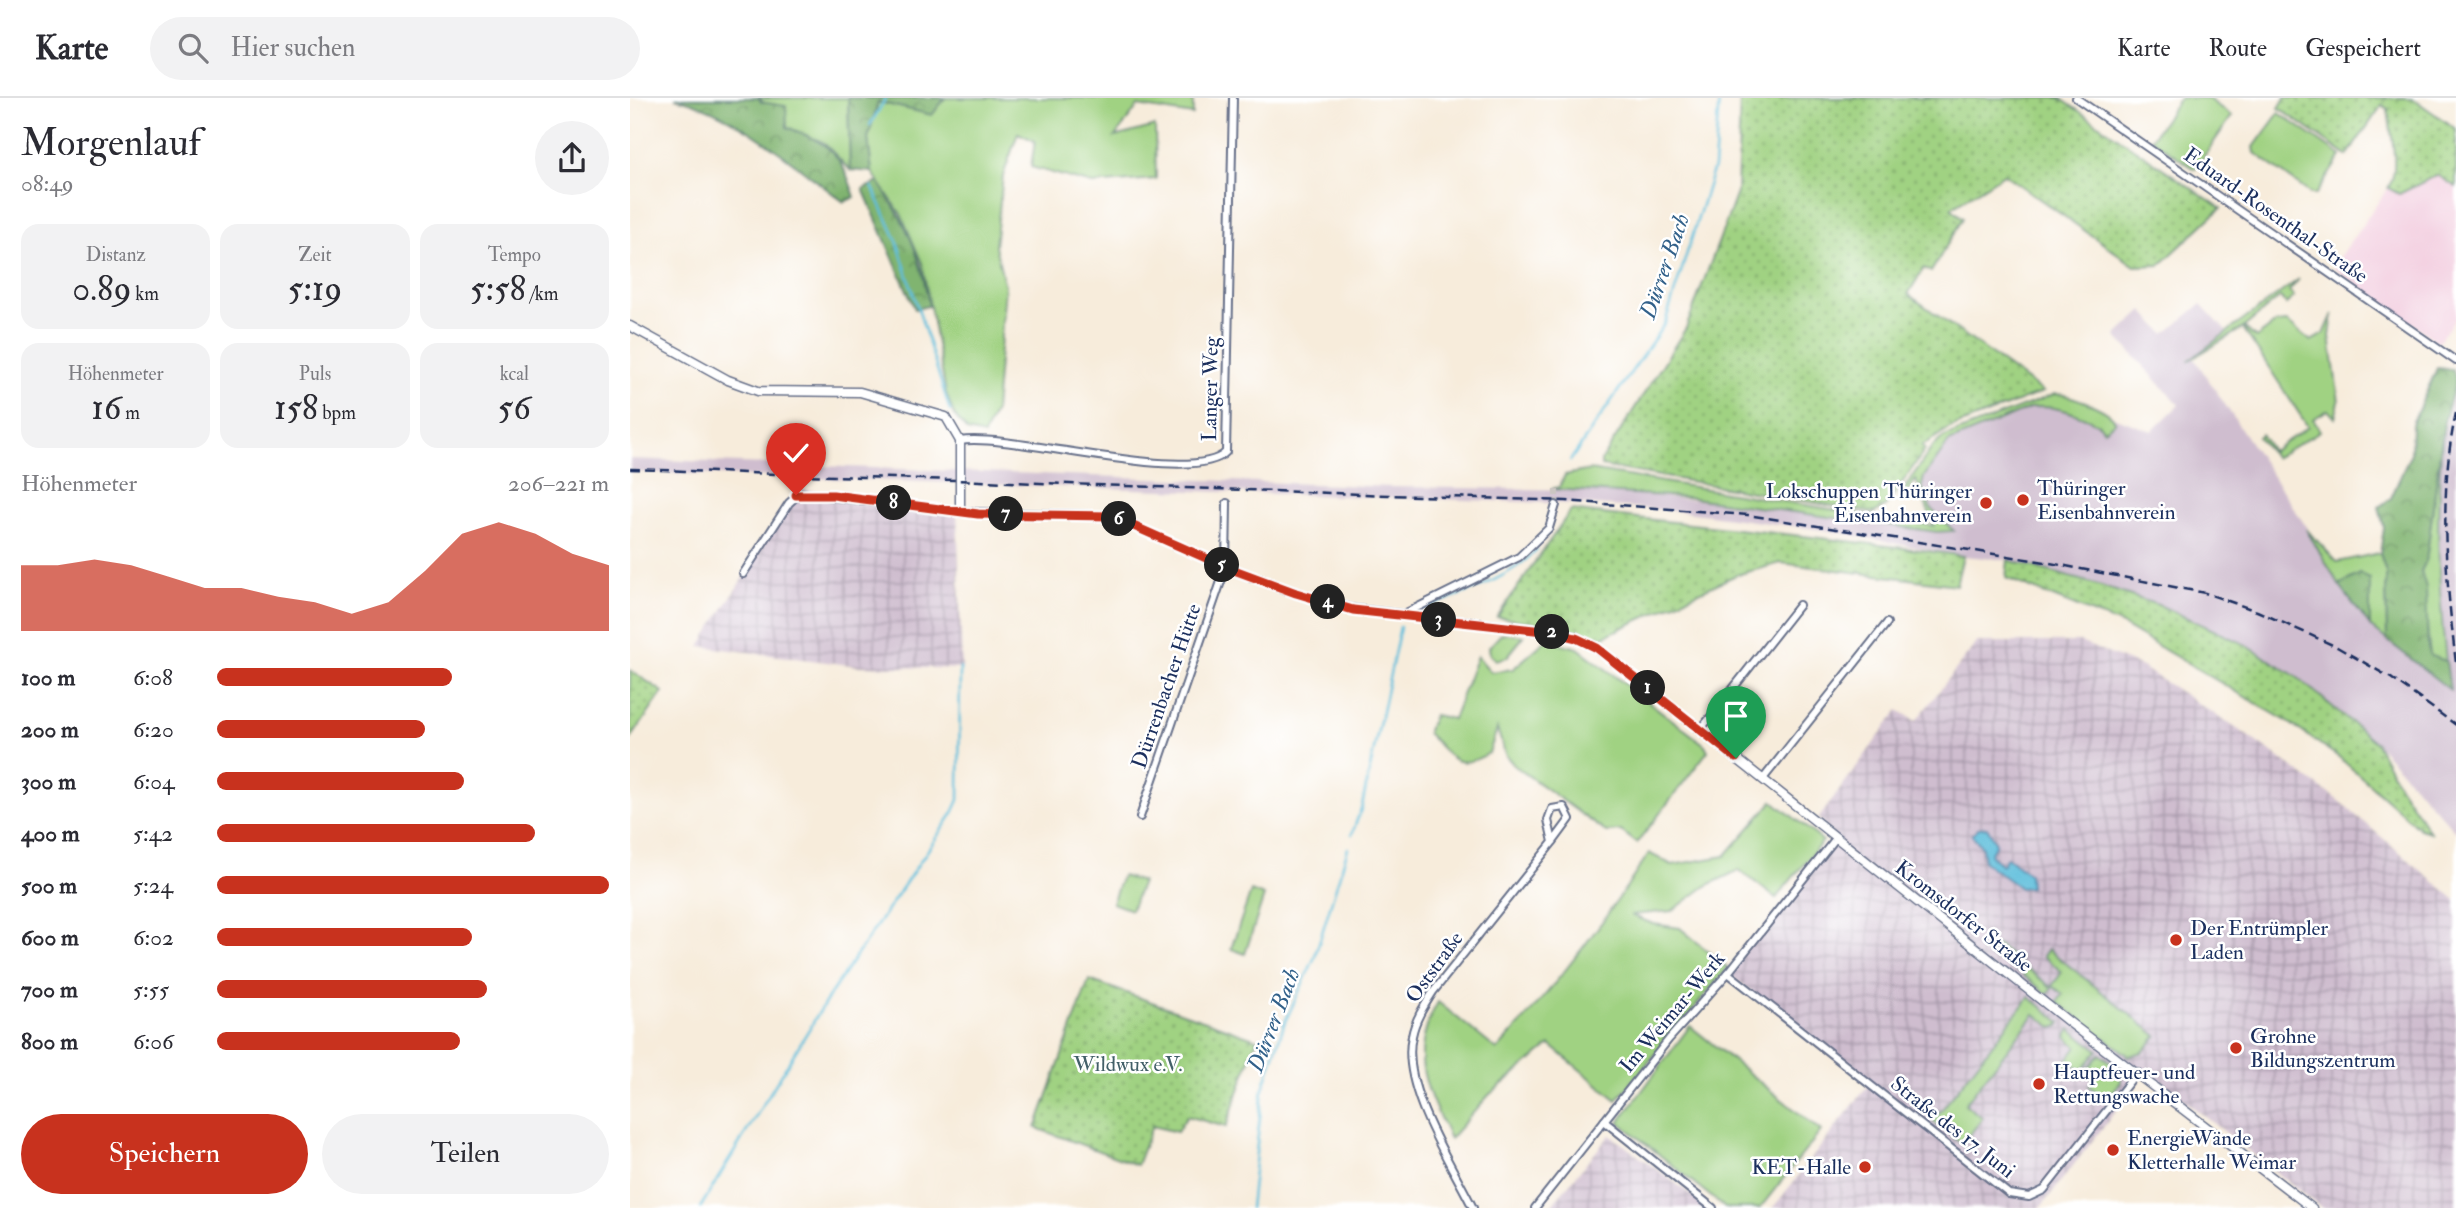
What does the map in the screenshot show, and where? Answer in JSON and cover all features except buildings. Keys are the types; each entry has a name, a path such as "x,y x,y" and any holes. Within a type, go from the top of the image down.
{"street":[{"name":"Langer Weg","path":"960,441 1152,462 1212,461 1226,452 1233,98"},
{"name":"Eduard-Rosenthal-Straße","path":"2076,98 2456,361"},
{"path":"630,326 728,380 758,391 860,392 878,395 946,417 960,441 960,512"},
{"path":"743,574 789,503 800,494 960,512 1111,516 1226,567 1296,593 1353,610 1402,615 1519,557 1549,528 1556,505"},
{"name":"Dürrenbacher Hütte","path":"1140,817 1226,567 1227,503"},
{"path":"1701,729 1799,604"},
{"name":"Kromsdorfer Straße","path":"1402,615 1552,632 1576,638 1597,648 2309,1207"},
{"path":"1763,779 1887,623"},
{"name":"Oststraße","path":"1473,1208 1419,1097 1411,1069 1411,1037 1433,992 1553,842 1570,819 1564,807 1552,809 1549,814 1553,842"},
{"name":"Im Weimar-Werk","path":"1535,1208 1669,1039 1728,973 1836,838"},
{"name":"Straße des 17. Juni","path":"1728,973 2009,1194 2019,1197 2044,1190 2137,1072"},
{"path":"1605,1121 1710,1206"}],"shaded area":[{"path":"2437,175 2456,187 2456,318 2438,342 2333,267 2388,188 2399,194"},
{"path":"2201,304 2227,332 2194,358 2361,609 2427,561 2440,449 2456,384 2456,832 2376,743 2349,719 2297,677 2242,643 2161,606 2008,560 1963,556 1830,531 1671,510 1579,504 630,472 630,459 1392,487 1586,490 1775,507 1937,532 1916,479 1947,438 2053,396 2152,431 2179,405 2116,336 2143,311 2165,334"},
{"path":"799,489 957,508 962,669 858,666 700,646"},
{"path":"1977,642 2080,642 2142,667 2251,738 2339,801 2456,900 2456,1208 2322,1208 2147,1071 2040,1208 1773,1208 1870,1083 1728,973 1835,838 1819,818 1898,710 1916,721"},
{"path":"1610,1135 1709,1208 1549,1208"}],"green space":[{"path":"675,98 759,98 761,102 786,106 787,127 814,139 832,152 844,169 855,197 844,202 743,127 698,105"},
{"path":"759,98 848,98 850,170 823,142 787,127"},
{"path":"848,98 945,98 932,115 878,102 868,138 872,172 850,170"},
{"path":"945,98 1193,98 1193,115 1138,106 1115,137 1155,126 1156,179 1092,184 1031,167 1035,141 1018,133 1003,176 995,246 1005,286 995,411 984,435 967,431 954,415 946,393 922,263 901,214 872,172 868,138 878,102 932,115"},
{"path":"1740,98 2060,98 2221,208 2160,265 2135,266 2004,174 1951,208 1963,218 1931,272 1924,268 1908,294 2043,392 1950,428 1922,446 1925,450 1885,507 1874,513 1601,466 1601,461 1686,328 1737,193"},
{"path":"2180,98 2207,98 2232,116 2195,169 2151,139"},
{"path":"2285,98 2412,98 2456,129 2456,187 2437,175 2399,194 2388,188 2394,171 2394,150 2388,109 2382,105 2347,156 2279,108"},
{"path":"2279,113 2341,156 2316,194 2311,194 2255,153 2254,147"},
{"path":"878,182 911,240 922,271 929,306 915,309 863,189"},
{"path":"2299,279 2289,291 2294,297 2286,304 2280,297 2244,327 2256,338 2276,323 2287,322 2311,341 2324,334 2333,314 2330,336 2339,402 2335,418 2328,410 2313,419 2320,431 2275,458 2258,437 2261,434 2272,451 2308,427 2243,328 2188,361"},
{"path":"2437,368 2453,370 2456,380 2444,422 2426,561 2421,571 2426,588 2428,648 2431,656 2446,661 2450,690 2387,640 2386,573 2380,553 2384,528 2379,507 2391,498 2411,453 2412,424"},
{"path":"2055,394 2099,408 2115,422 2104,430 2099,424 2066,411 2049,407 2030,408 1949,442 1924,477 1922,486 1931,509 1954,531 1937,532 1685,497 1552,489 1559,487 1565,475 1590,470 1934,526 1916,480 1903,497 1900,495 1933,446 1944,437"},
{"path":"2444,422 2438,542 2446,661 2430,656 2421,571 2426,561"},
{"path":"1571,510 1963,556 1956,585 1781,563 1736,575 1596,640 1561,627 1497,617"},
{"path":"2306,529 2337,562 2380,553 2386,573 2387,640 2370,626 2370,579 2360,574 2339,585"},
{"path":"2008,560 2161,606 2242,643 2297,677 2376,743 2398,784 2430,832 2420,829 2340,758 2288,722 2120,624 2006,578"},
{"path":"2360,574 2370,579 2370,626 2339,585"},
{"path":"1502,633 1524,636 1507,657 1496,660 1490,655 1489,647"},
{"path":"1546,640 1578,648 1705,745 1708,751 1637,843 1621,831 1606,832 1515,766 1506,756 1497,729 1489,753 1468,762 1447,754 1427,733 1434,715 1453,719 1477,656 1491,672 1513,669"},
{"path":"630,670 663,692 630,740"},
{"path":"1773,801 1823,841 1776,898 1739,870 1706,886 1672,911 1631,915 1653,924 1680,928 1728,968 1617,1100 1550,1045 1489,1095 1450,1139 1423,1072 1423,1039 1438,1002 1497,1050 1578,954 1649,853 1672,865 1725,856"},
{"path":"1122,876 1142,882 1131,910 1112,903"},
{"path":"1251,891 1264,896 1245,954 1231,949"},
{"path":"1996,944 2052,988 2047,994 1991,950"},
{"path":"2048,949 2157,1036 2143,1052 2129,1056 2057,1002 2063,994 2052,986 2062,972 2043,956"},
{"name":"Wildwux e.V.","path":"1089,980 1257,1039 1226,1127 1187,1116 1177,1132 1152,1126 1137,1165 1036,1128"},
{"path":"2029,997 2061,1022 2053,1028 2035,1014 1965,1104 1983,1118 1962,1144 1933,1121"},
{"path":"1690,1026 1821,1131 1760,1208 1725,1208 1619,1122"},
{"path":"2070,1029 2098,1050 2082,1070 2071,1062 2063,1073 2059,1070 2077,1047 2066,1036"},
{"path":"2100,1054 2121,1070 2121,1082 2106,1100 2089,1086 2094,1080 2085,1072"}],"water":[{"path":"1987,827 1996,843 1990,855 2002,865 2007,857 2029,874 2030,887 2020,888 1984,862 1982,847 1972,835 1978,828"}],"waterway":[{"path":"870,125 886,98"},
{"name":"Dürrer Bach","path":"1570,461 1665,323 1714,167 1719,98"},
{"path":"872,186 897,241 950,411"},
{"name":"Dürrer Bach","path":"1421,609 1498,578 1537,549"},
{"name":"Dürrer Bach","path":"1352,834 1362,806 1400,627"},
{"path":"700,1208 831,993 953,813 959,800 960,668"},
{"name":"Dürrer Bach","path":"1250,1208 1263,1089 1284,1024 1314,959 1348,848"}],"tunnel":[{"path":"1556,487 1556,505"}],"railway":[{"path":"2456,413 2450,444 2445,506 2449,601 2456,663"},
{"path":"630,469 1566,501 1748,515 2045,562 2205,593 2257,611 2337,647 2391,678 2456,725"}],"place":[{"name":"Thüringer Eisenbahnverein","path":"2023,500"},
{"name":"Lokschuppen Thüringer Eisenbahnverein","path":"1986,503"},
{"name":"Der Entrümpler Laden","path":"2176,940"},
{"name":"Grohne Bildungszentrum","path":"2236,1048"},
{"name":"Hauptfeuer- und Rettungswache","path":"2039,1084"},
{"name":"EnergieWände Kletterhalle Weimar","path":"2113,1150"},
{"name":"KET-Halle","path":"1865,1167"}],"route":[{"path":"796,495 833,495 978,514 1111,516 1226,567 1296,593 1353,610 1552,632 1576,638 1597,648 1736,758"}]}
